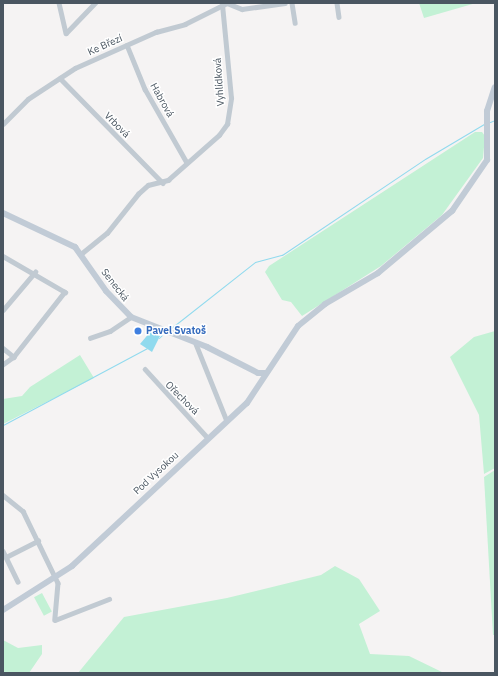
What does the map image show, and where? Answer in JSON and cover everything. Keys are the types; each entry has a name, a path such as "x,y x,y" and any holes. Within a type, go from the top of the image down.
{"street":[{"path":"59,3 66,33 95,3"},
{"path":"227,3 251,6 285,3"},
{"name":"Ke Březí","path":"3,124 28,99 60,78 127,46 199,18 227,3"},
{"path":"292,3 295,24"},
{"path":"337,3 339,17"},
{"name":"Vyhlídková","path":"82,254 107,233 138,194 148,185 163,183 186,161 201,153 227,124 231,98 222,5"},
{"name":"Habrová","path":"127,46 145,89 186,161"},
{"name":"Vrbová","path":"60,78 163,183"},
{"name":"Pod Vysokou","path":"3,610 72,566 247,403 265,373 298,326 325,304 378,273 452,211 487,160 487,111 495,87"},
{"name":"Senecká","path":"3,213 64,241 82,254 106,291 131,317 196,344 258,374 265,373"},
{"path":"3,256 64,289 66,295 14,357 3,365"},
{"path":"3,310 35,272"},
{"path":"90,338 110,331 131,317"},
{"path":"196,344 227,420"},
{"path":"3,348 14,357"},
{"name":"Ořechová","path":"145,369 208,438"},
{"path":"3,495 23,511 56,577 57,621 109,599"},
{"path":"6,557 38,541"},
{"path":"3,551 18,582"}],"green space":[{"path":"419,3 476,3 424,18"},
{"path":"475,132 482,132 485,136 483,158 442,215 381,266 302,316 291,302 282,300 265,272 269,266"},
{"path":"495,331 495,468 484,474 479,415 450,357 474,337"},
{"path":"80,355 94,378 3,424 3,399 22,396 30,387"},
{"path":"495,470 495,635 493,635 484,477"},
{"path":"335,566 359,579 380,611 359,624 370,654 409,656 444,673 78,673 124,617 227,598 321,575"},
{"path":"42,593 52,612 44,616 34,597"},
{"path":"3,640 18,648 42,645 42,654 29,673 3,673"}],"water":[{"path":"151,331 160,336 152,352 140,344"}],"waterway":[{"path":"490,122 495,120"},
{"path":"170,329 255,262 282,255 425,159 484,124"},
{"path":"159,338 162,335"},
{"path":"3,425 147,348"}],"place":[{"name":"Pavel Svatoš","path":"138,331"}]}
